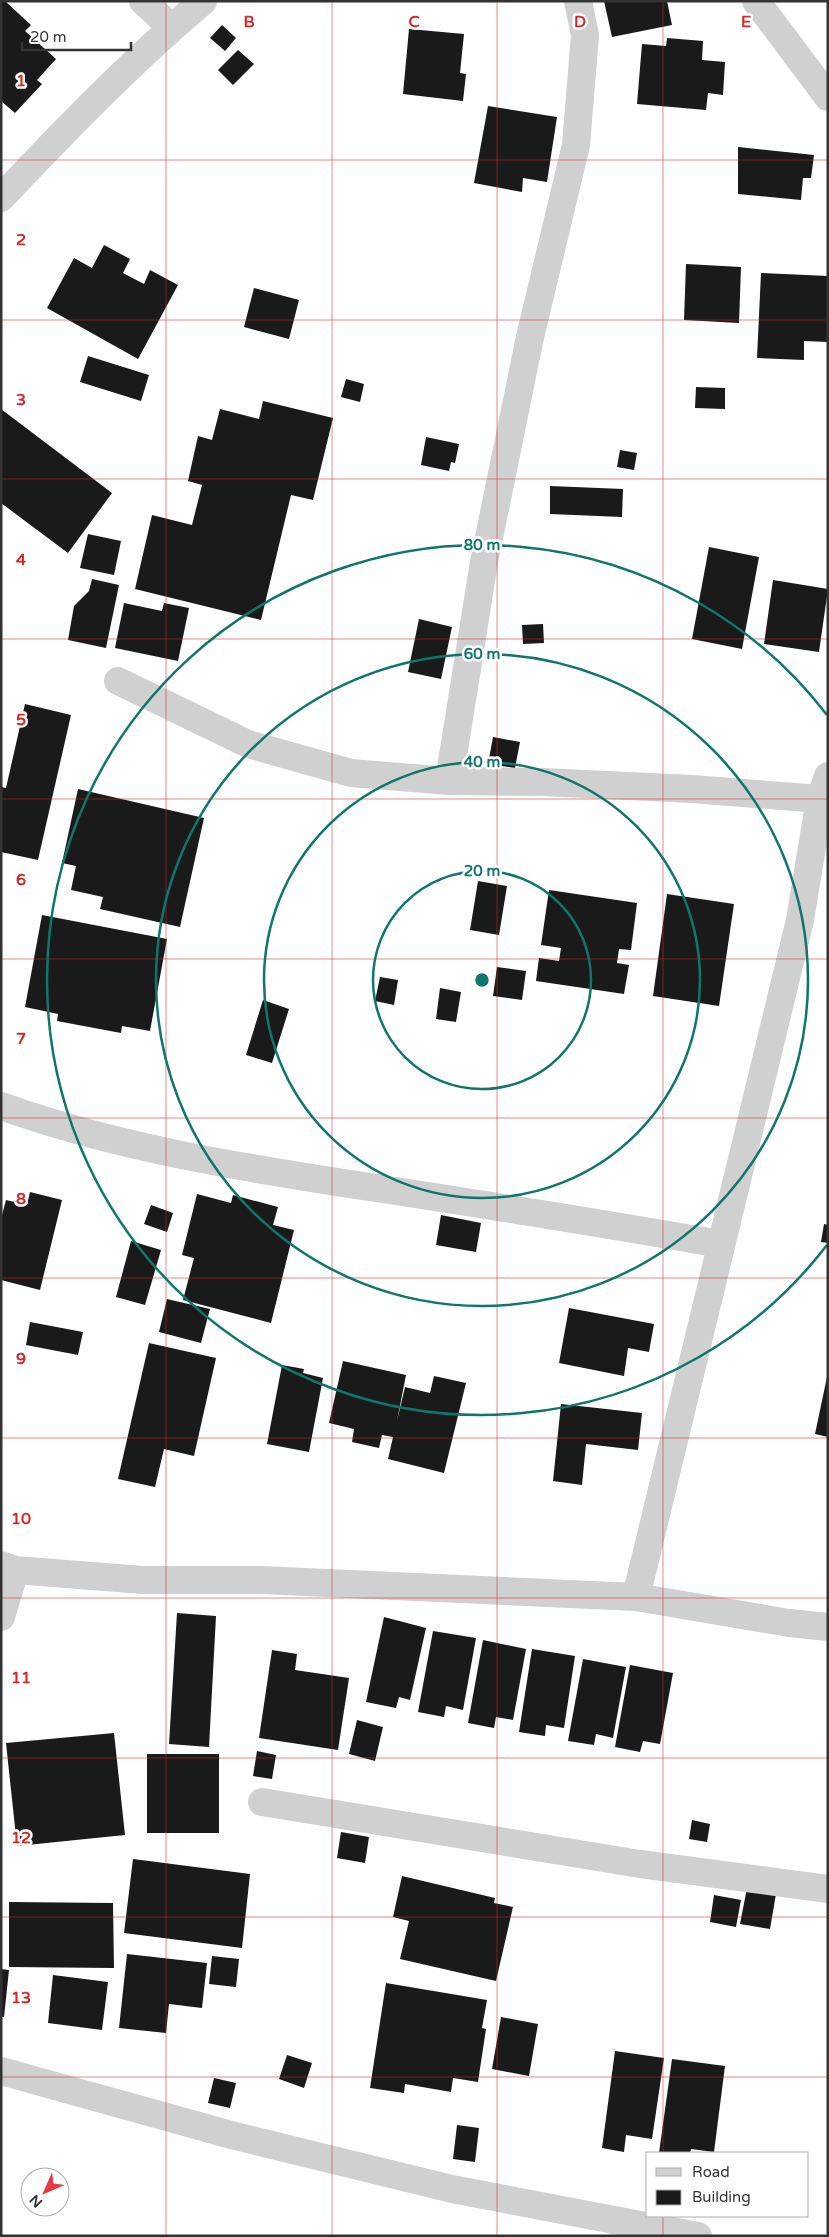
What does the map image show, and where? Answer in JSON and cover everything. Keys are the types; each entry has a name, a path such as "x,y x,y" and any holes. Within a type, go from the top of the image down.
{"street":[{"path":"143,1 172,28"},
{"path":"1,198 79,115 203,1"},
{"path":"449,781 484,562 530,337 576,145 585,35 578,1"},
{"path":"756,1 828,97"},
{"path":"118,681 248,744 350,773 449,781 543,782 692,789 824,787 800,920 636,1597"},
{"path":"1,1106 54,1124 162,1150 267,1172 721,1244"},
{"path":"1,1617 8,1567 143,1580 261,1580 636,1597 788,1623 828,1627"},
{"path":"262,1802 640,1864 828,1889"},
{"path":"1,2070 235,2136 443,2186 698,2236"}],"building":[{"path":"1,1 5,1 31,25 25,31 56,59 37,80 42,84 15,113 1,101"},
{"path":"604,1 667,1 672,25 612,37"},
{"path":"222,25 236,38 225,51 210,38"},
{"path":"409,29 464,34 460,73 466,74 463,101 403,94"},
{"path":"667,38 703,41 702,60 725,62 723,95 708,93 706,110 637,104 642,44 666,46"},
{"path":"238,50 254,64 233,85 218,70"},
{"path":"488,106 557,117 547,182 523,178 522,192 474,183"},
{"path":"738,147 814,155 811,178 803,178 801,200 738,194"},
{"path":"104,245 130,259 123,273 144,284 150,270 178,285 138,359 47,308 74,258 92,268"},
{"path":"686,264 741,267 739,323 684,320"},
{"path":"761,273 828,276 828,342 804,341 804,360 757,358"},
{"path":"254,288 299,300 289,339 244,327"},
{"path":"88,356 149,375 141,401 80,382"},
{"path":"346,379 364,384 360,402 341,397"},
{"path":"696,387 725,388 725,409 695,408"},
{"path":"263,401 333,418 313,500 291,495 261,620 135,589 152,515 192,525 202,485 188,481 198,436 212,440 220,409 259,419"},
{"path":"1,409 112,493 68,553 1,503"},
{"path":"426,437 459,444 455,463 451,462 449,471 421,465"},
{"path":"620,450 637,453 634,470 617,467"},
{"path":"550,486 623,489 622,517 550,514"},
{"path":"88,534 121,541 114,575 80,568"},
{"path":"709,547 759,557 742,649 692,639"},
{"path":"92,579 119,585 106,648 68,640 74,606 89,591"},
{"path":"773,580 828,589 819,652 764,644"},
{"path":"124,603 162,611 164,603 189,608 178,661 115,648"},
{"path":"419,619 452,627 441,679 408,672"},
{"path":"543,624 544,643 523,644 522,625"},
{"path":"25,704 71,715 38,860 1,852 1,787 6,788"},
{"path":"493,737 520,742 515,768 488,764"},
{"path":"78,789 204,818 180,927 100,909 103,897 71,890 76,866 62,863"},
{"path":"478,881 507,886 499,935 470,930"},
{"path":"549,890 637,903 631,950 619,949 617,963 629,965 624,994 536,981 539,958 559,961 561,948 541,945"},
{"path":"667,894 734,904 719,1006 653,996"},
{"path":"42,915 167,939 150,1031 122,1026 121,1033 57,1021 58,1014 25,1007"},
{"path":"497,967 526,971 522,1000 493,996"},
{"path":"380,977 398,980 394,1005 375,1001"},
{"path":"440,988 461,992 456,1022 436,1019"},
{"path":"263,1000 289,1009 272,1063 246,1055"},
{"path":"30,1192 62,1200 40,1290 1,1280 1,1219 6,1200 27,1205"},
{"path":"197,1194 231,1203 233,1195 278,1207 273,1225 294,1230 271,1323 183,1300 194,1258 182,1255"},
{"path":"151,1205 173,1213 167,1232 144,1224"},
{"path":"441,1215 481,1223 476,1252 436,1245"},
{"path":"824,1224 828,1225 828,1243 821,1242"},
{"path":"131,1241 161,1250 145,1305 116,1297"},
{"path":"167,1299 210,1309 201,1343 159,1332"},
{"path":"569,1308 654,1324 649,1352 628,1348 624,1376 559,1363"},
{"path":"30,1322 83,1332 78,1355 26,1345"},
{"path":"149,1343 216,1358 194,1456 164,1449 155,1487 118,1479"},
{"path":"343,1361 406,1375 397,1421 405,1387 430,1393 434,1376 466,1383 444,1473 388,1459 393,1437 382,1435 379,1448 352,1442 354,1429 329,1423"},
{"path":"282,1365 304,1369 303,1373 323,1378 309,1452 267,1444"},
{"path":"828,1377 828,1437 815,1434"},
{"path":"561,1404 642,1413 638,1450 586,1444 582,1485 553,1481"},
{"path":"177,1613 216,1616 209,1747 169,1744"},
{"path":"384,1617 426,1628 410,1700 399,1697 396,1708 366,1702"},
{"path":"433,1631 476,1638 463,1710 446,1706 444,1717 418,1712"},
{"path":"483,1640 526,1649 513,1720 496,1717 494,1728 468,1723"},
{"path":"532,1649 575,1656 564,1728 546,1725 545,1736 519,1732"},
{"path":"272,1650 297,1654 295,1670 349,1678 338,1750 259,1738"},
{"path":"583,1659 626,1667 613,1738 596,1734 594,1745 568,1741"},
{"path":"630,1665 673,1673 660,1744 643,1741 640,1752 615,1747"},
{"path":"357,1720 383,1727 375,1761 349,1754"},
{"path":"114,1733 125,1835 17,1846 6,1743"},
{"path":"257,1751 276,1755 272,1779 253,1776"},
{"path":"147,1754 219,1754 219,1833 147,1833"},
{"path":"692,1820 710,1824 707,1842 689,1839"},
{"path":"341,1832 369,1837 365,1863 337,1858"},
{"path":"133,1859 250,1874 242,1948 124,1933"},
{"path":"402,1876 495,1898 494,1903 513,1907 496,1981 400,1959 409,1921 393,1917"},
{"path":"747,1888 776,1894 770,1929 740,1924"},
{"path":"714,1895 741,1900 736,1927 710,1922"},
{"path":"9,1902 113,1903 114,1968 9,1967"},
{"path":"127,1954 207,1963 202,2008 169,2004 166,2033 119,2028"},
{"path":"212,1956 239,1959 236,1987 209,1984"},
{"path":"1,1969 9,1970 4,2017 1,2017"},
{"path":"53,1975 108,1982 102,2030 48,2023"},
{"path":"386,1983 487,2000 482,2028 486,2029 478,2082 453,2078 451,2092 405,2084 404,2093 370,2088"},
{"path":"501,2017 538,2024 529,2076 492,2069"},
{"path":"615,2051 664,2058 652,2139 626,2135 624,2152 602,2148"},
{"path":"287,2055 312,2063 304,2088 279,2079"},
{"path":"672,2059 725,2066 714,2152 691,2149 690,2152 659,2152"},
{"path":"214,2078 236,2083 230,2108 208,2103"},
{"path":"457,2125 479,2128 475,2162 453,2159"}]}
